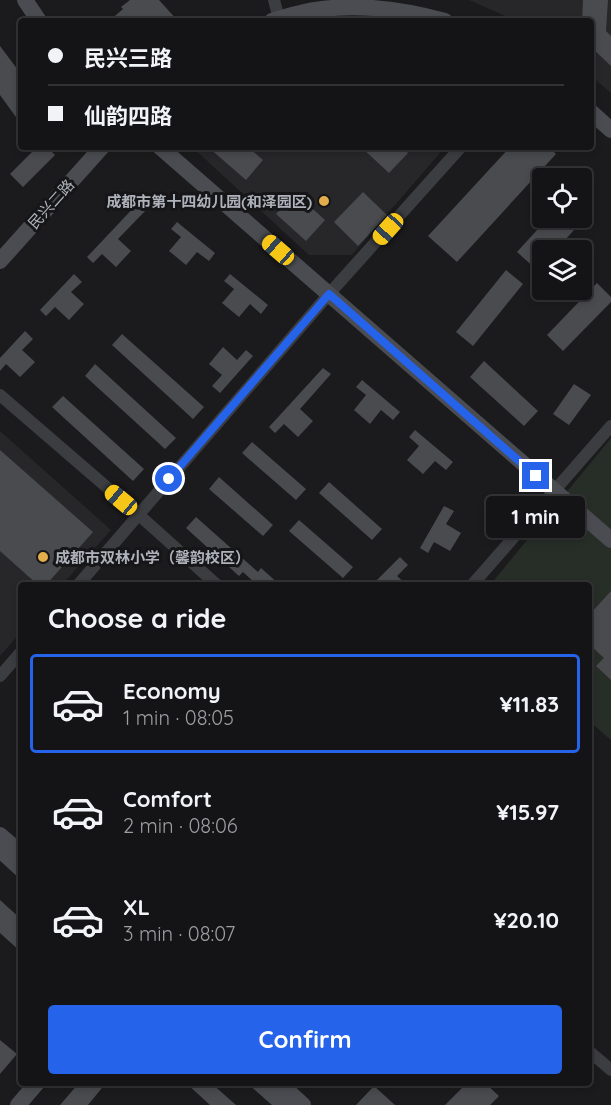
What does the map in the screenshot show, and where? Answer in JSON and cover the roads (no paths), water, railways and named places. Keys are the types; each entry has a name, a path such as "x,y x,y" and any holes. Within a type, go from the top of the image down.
{"street":[{"path":"26,0 37,18"},
{"path":"274,0 275,18"},
{"path":"283,18 321,9 352,8 376,8 432,18"},
{"path":"594,115 611,130"},
{"name":"民兴二路","path":"0,261 99,150"},
{"path":"163,150 611,540"},
{"path":"81,582 329,294 458,150"},
{"path":"0,395 214,582"},
{"path":"475,582 611,426"},
{"path":"0,676 18,655"},
{"path":"0,835 18,850"},
{"path":"0,850 18,866"},
{"path":"592,1054 611,1070"},
{"path":"18,1105 35,1086"},
{"path":"263,1086 284,1105"},
{"path":"282,1086 303,1105"}],"place":[{"name":"成都市第十四幼儿园(和泽园区)","path":"324,201"},
{"name":"成都市双林小学（馨韵校区）","path":"43,557"}]}
